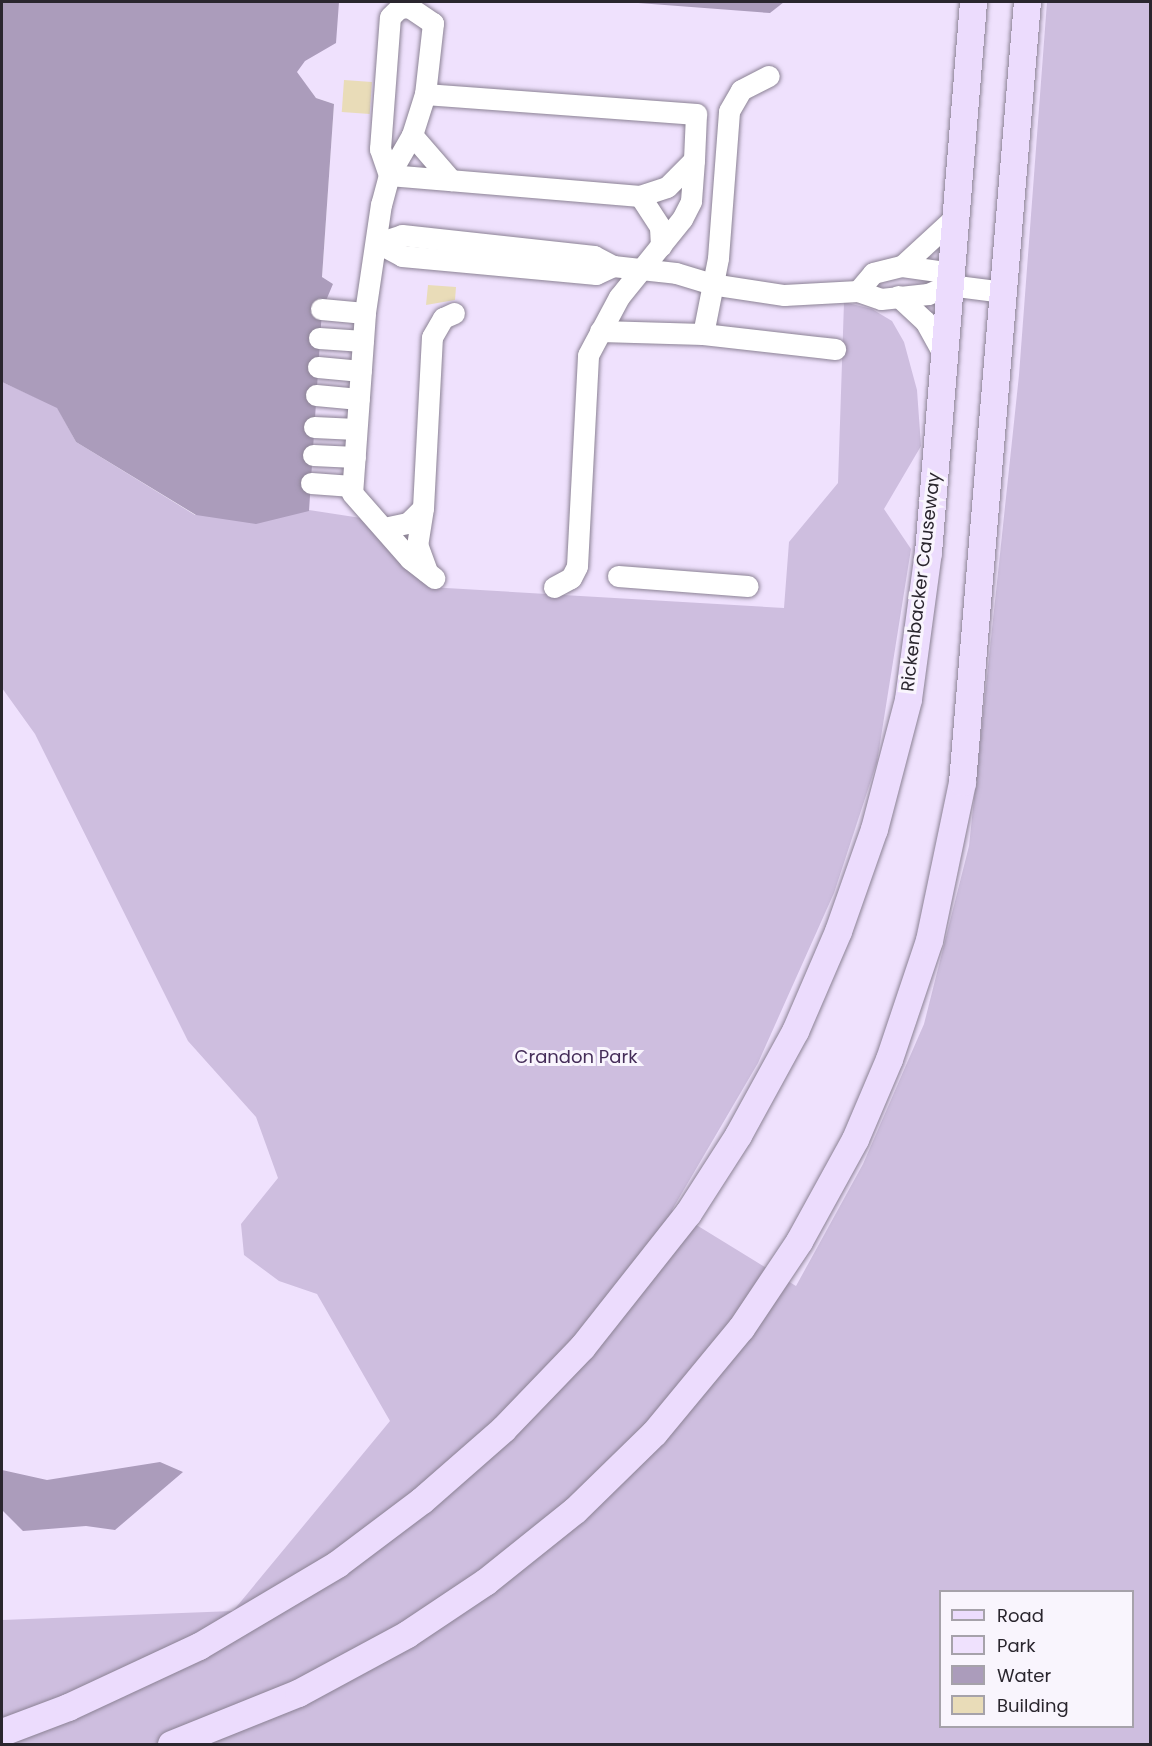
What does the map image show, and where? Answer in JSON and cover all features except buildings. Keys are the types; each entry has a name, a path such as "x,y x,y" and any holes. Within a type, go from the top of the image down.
{"main road":[{"name":"Rickenbacker Causeway","path":"2,1731 68,1707 199,1646 308,1583 385,1528 461,1466 541,1391 620,1303 688,1213 738,1135 795,1031 838,931 874,829 916,649 944,355 973,2"},
{"path":"171,1744 250,1715 365,1658 485,1582 541,1539 628,1459 702,1378 768,1290 822,1202 889,1059 943,889 968,720 1027,2"}],"lane":[{"path":"389,175 380,149 390,17 399,8 408,7 433,23 425,94 412,135 389,175 365,313 352,486 363,508 434,578 419,560 429,377 435,326 454,313"},
{"path":"703,334 711,284 718,258 729,111 741,90 769,76"},
{"path":"425,94 696,114 691,201 675,232 661,246 600,331 588,355 577,566 571,578 554,587"},
{"path":"412,135 451,180"},
{"path":"389,175 640,196 667,187 694,160"},
{"path":"640,196 660,227 661,246"},
{"path":"902,266 954,218"},
{"path":"378,243 402,235 594,256 639,277 676,273 711,284 811,297 858,291 880,299 928,294 950,285 1004,292"},
{"path":"858,291 873,273 902,266 938,271 950,285"},
{"path":"898,297 925,321 944,355"},
{"path":"321,309 365,313"},
{"path":"600,331 703,334 835,349"},
{"path":"320,338 363,341"},
{"path":"318,367 361,371"},
{"path":"316,395 359,399"},
{"path":"314,427 356,429"},
{"path":"312,454 355,457"},
{"path":"311,483 352,486"},
{"path":"384,528 408,523 423,508"},
{"path":"618,576 748,586"}],"green space":[{"name":"Crandon Park","path":"339,2 1150,2 1150,1744 2,1744 2,382 57,407 76,442 195,515 333,284 322,277 334,104 316,98 296,72"},
{"name":"Crandon Park","path":"1047,2 1150,2 1150,1744 2,1744 2,1620 233,1611 390,1421 317,1294 279,1281 244,1255 241,1224 278,1178 256,1117 188,1041 35,734 2,688 2,382 57,407 76,442 195,515 309,510 361,518 429,587 784,608 789,542 838,483 844,302 872,309 892,321 904,342 917,390 921,446 884,509 911,549 877,762 834,893 758,1063 672,1210 796,1286 863,1164 924,1024 969,846 1019,375"}],"water":[{"path":"2,2 339,2 336,43 305,61 297,72 316,98 334,104 322,277 333,284 322,310 309,511 256,524 196,515 76,442 57,408 2,382"},
{"path":"625,2 784,2 770,13"},
{"path":"160,1462 183,1472 115,1530 86,1526 23,1531 2,1510 2,1470 47,1480"}]}
